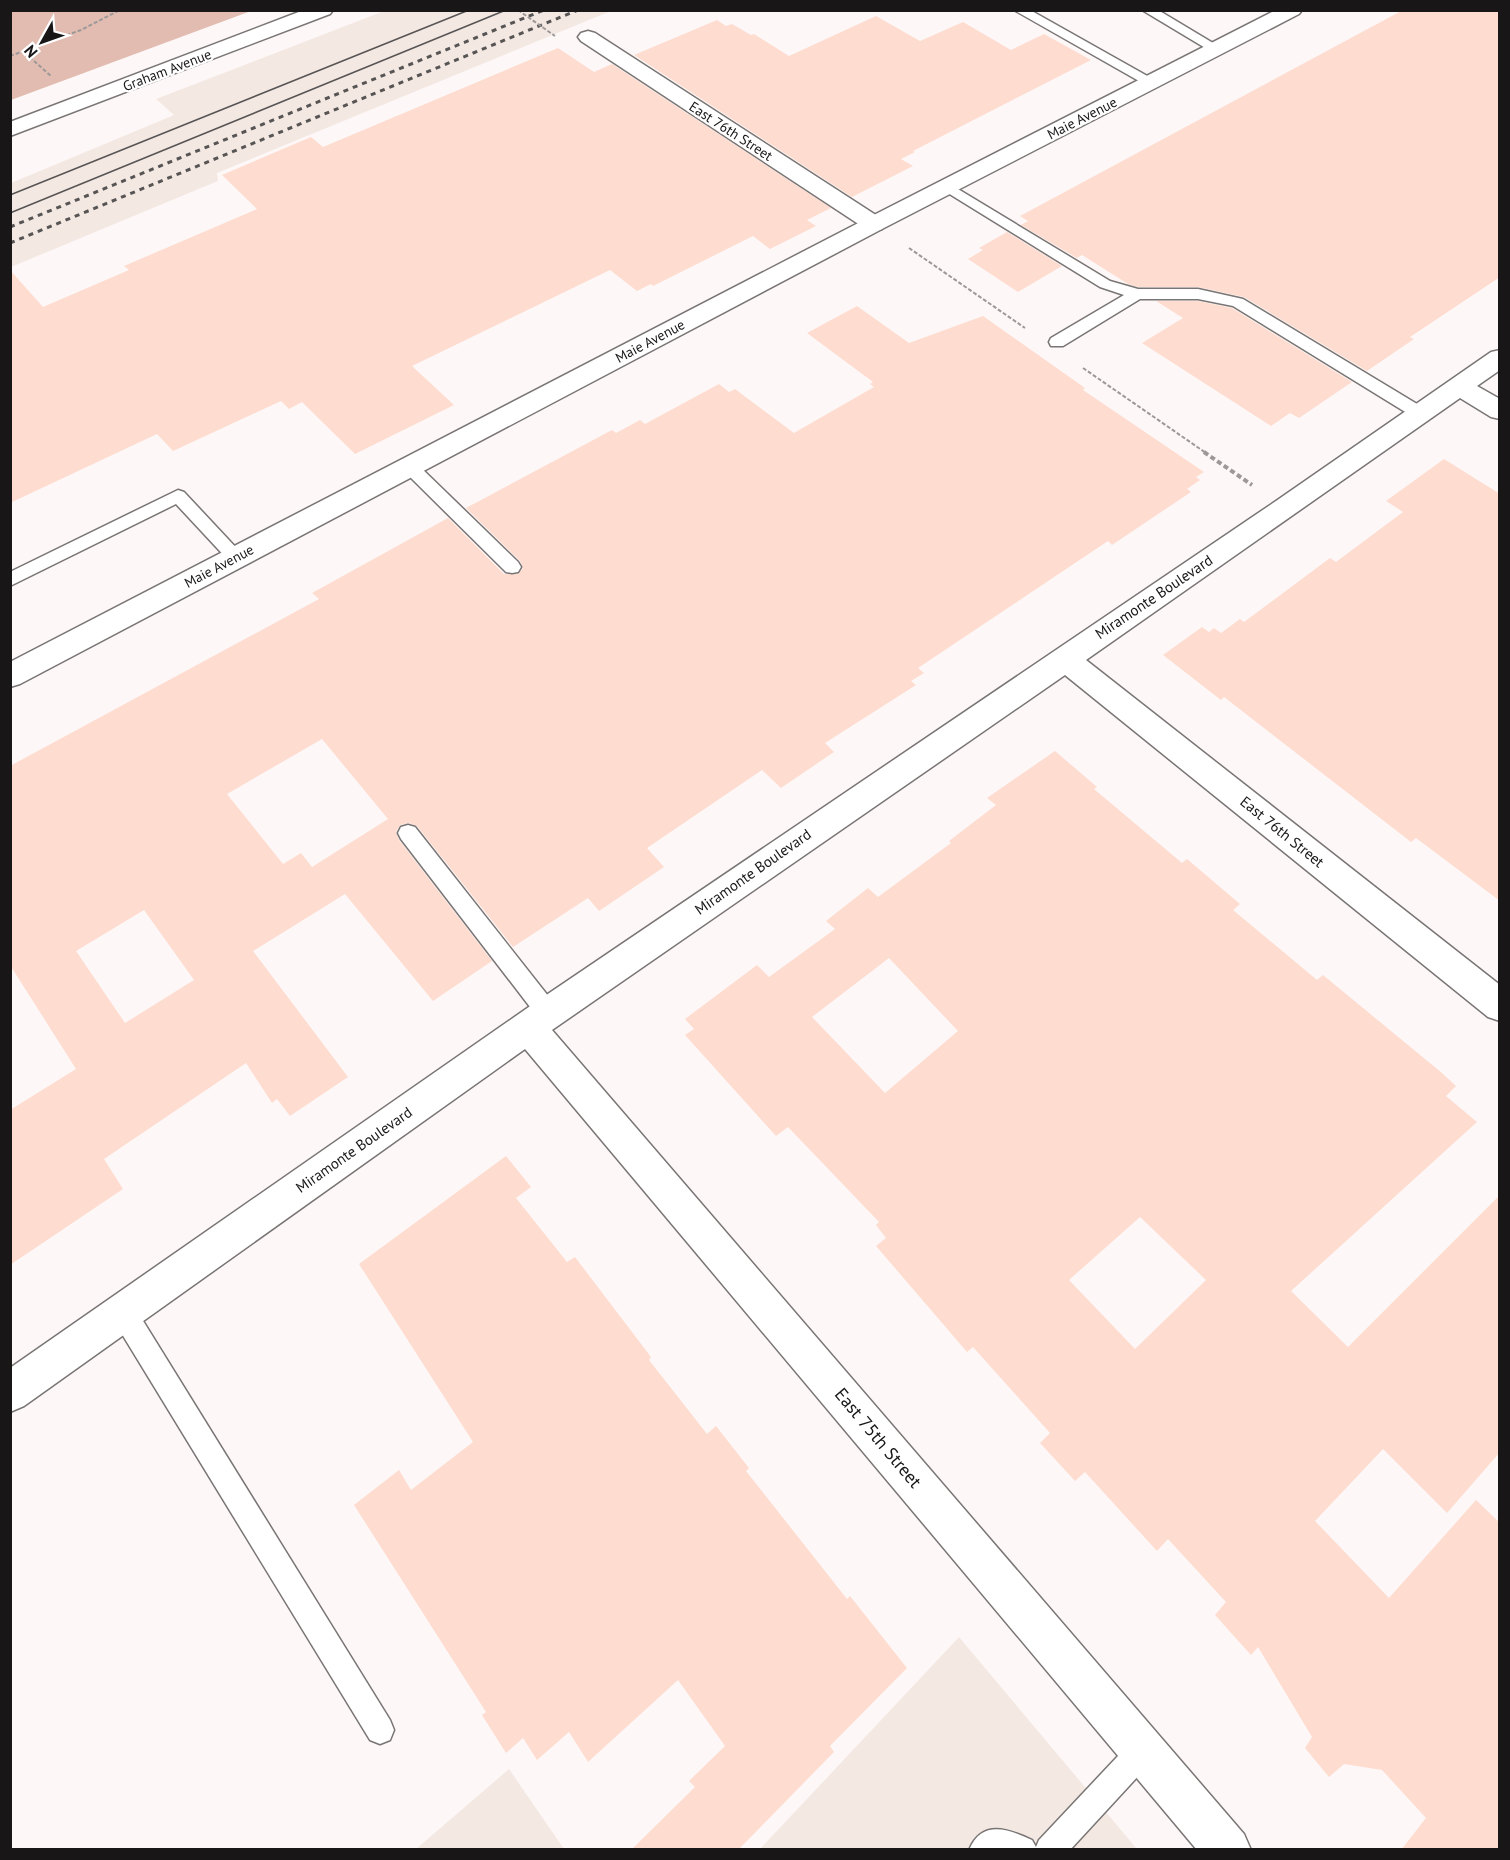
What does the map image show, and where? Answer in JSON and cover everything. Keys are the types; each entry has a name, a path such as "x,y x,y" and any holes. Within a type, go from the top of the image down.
{"street":[{"name":"Graham Avenue","path":"10,129 323,10"},
{"name":"Maie Avenue","path":"10,676 874,224 1292,10"},
{"name":"East 76th Street","path":"588,37 874,224"},
{"name":"Miramonte Boulevard","path":"10,1392 538,1020 1286,508 1500,358"},
{"path":"1460,387 1500,411"},
{"name":"East 76th Street","path":"1064,658 1500,1006"},
{"name":"East 75th Street","path":"538,1020 1227,1850"}],"lane":[{"path":"1020,10 1151,82"},
{"path":"1148,10 1217,49"},
{"path":"948,187 1106,284 1137,294 1165,292 1198,294 1238,303 1421,414"},
{"path":"1057,342 1137,294"},
{"path":"410,466 512,567"},
{"path":"10,580 178,496 236,558"},
{"path":"408,833 538,1020"},
{"path":"123,1312 380,1730"},
{"path":"1049,1850 1143,1750"},
{"path":"984,1850 990,1843 1022,1850"}],"path":[{"path":"10,56 81,30 120,10"},
{"path":"518,10 555,36"},
{"path":"909,248 1025,328"},
{"path":"1083,368 1286,508"}],"shaded area":[{"path":"11,10 251,10 251,11 11,100"},
{"path":"384,11 611,11 217,173 218,181 11,267 11,183 174,115 156,99"},
{"path":"959,1637 1137,1849 759,1850"},
{"path":"509,1769 564,1849 416,1849"}],"building":[{"path":"1403,10 1500,10 1500,277 1410,337 1414,339 1367,371 1244,297 1198,287 1138,287 1128,284 1082,255 1077,258 1021,225 1028,221 1020,216"},
{"path":"876,16 920,41 963,22 1011,50 1044,34 1091,60 913,151 915,152 901,159 913,166 852,197 634,55 717,20 726,26 732,24 751,35 754,34 789,56"},
{"path":"558,48 594,72 612,64 831,208 807,220 816,226 770,249 753,236 653,286 651,284 637,291 610,270 412,366 454,405 355,454 302,402 289,409 281,401 173,451 157,434 10,503 10,270 43,307 129,270 124,266 257,209 222,175 311,137 323,147"},
{"path":"1007,232 1062,266 1018,292 968,259 983,250 979,248"},
{"path":"1156,301 1198,301 1232,308 1352,382 1299,418 1290,413 1271,426 1142,343 1183,318"},
{"path":"857,306 909,343 983,316 1085,388 1083,390 1204,472 1196,477 1200,480 1187,489 1191,492 1112,545 1108,541 918,668 924,673 911,681 916,685 825,743 834,752 781,788 762,770 647,848 664,867 599,911 588,898 513,947 417,826 409,823 400,825 396,832 399,840 492,961 433,1001 345,894 253,951 348,1077 290,1116 277,1099 272,1103 246,1063 104,1159 123,1189 10,1265 10,1110 76,1069 10,965 10,766 319,599 312,593 448,518 504,574 518,574 523,568 520,561 466,508 612,430 616,433 640,420 645,424 719,384 729,392 735,389 794,433 874,387 870,384 873,382 807,333","holes":["322,739 388,819 312,867 301,853 283,864 227,794","144,910 194,980 125,1023 76,951"]},
{"path":"1444,459 1500,494 1500,901 1416,838 1411,842 1224,697 1221,700 1163,655 1202,627 1209,632 1214,628 1221,633 1240,619 1244,622 1330,558 1336,562 1403,512 1386,501"},
{"path":"1055,751 1097,787 1094,789 1182,863 1187,859 1240,904 1233,910 1317,980 1323,975 1442,1073 1456,1086 1446,1096 1477,1122 1291,1291 1348,1347 1500,1195 1500,1452 1447,1513 1383,1449 1315,1521 1389,1598 1476,1500 1500,1523 1500,1850 1401,1850 1426,1818 1382,1770 1344,1764 1329,1777 1305,1748 1312,1737 1258,1647 1251,1655 1215,1615 1226,1602 1168,1539 1157,1551 1085,1472 1075,1481 1040,1443 1050,1433 973,1347 967,1352 876,1246 886,1238 876,1225 879,1222 788,1127 776,1136 685,1035 694,1029 685,1019 757,965 769,977 835,929 826,921 868,888 878,897 951,843 949,841 996,805 987,798","holes":["889,958 958,1031 885,1093 812,1017","1140,1217 1206,1280 1135,1349 1069,1280"]},
{"path":"506,1156 531,1187 516,1198 567,1262 575,1257 651,1357 649,1360 707,1434 716,1426 749,1468 746,1471 847,1599 850,1596 907,1668 830,1746 834,1752 738,1850 631,1850 695,1787 689,1781 725,1746 678,1680 588,1762 569,1732 537,1760 523,1738 506,1753 482,1715 486,1712 354,1505 399,1470 411,1490 473,1442 359,1264"}],"tram line":[{"path":"10,195 469,10"},
{"path":"10,213 506,10"}],"railway":[{"path":"10,227 544,10"},
{"path":"10,243 578,10"}]}
